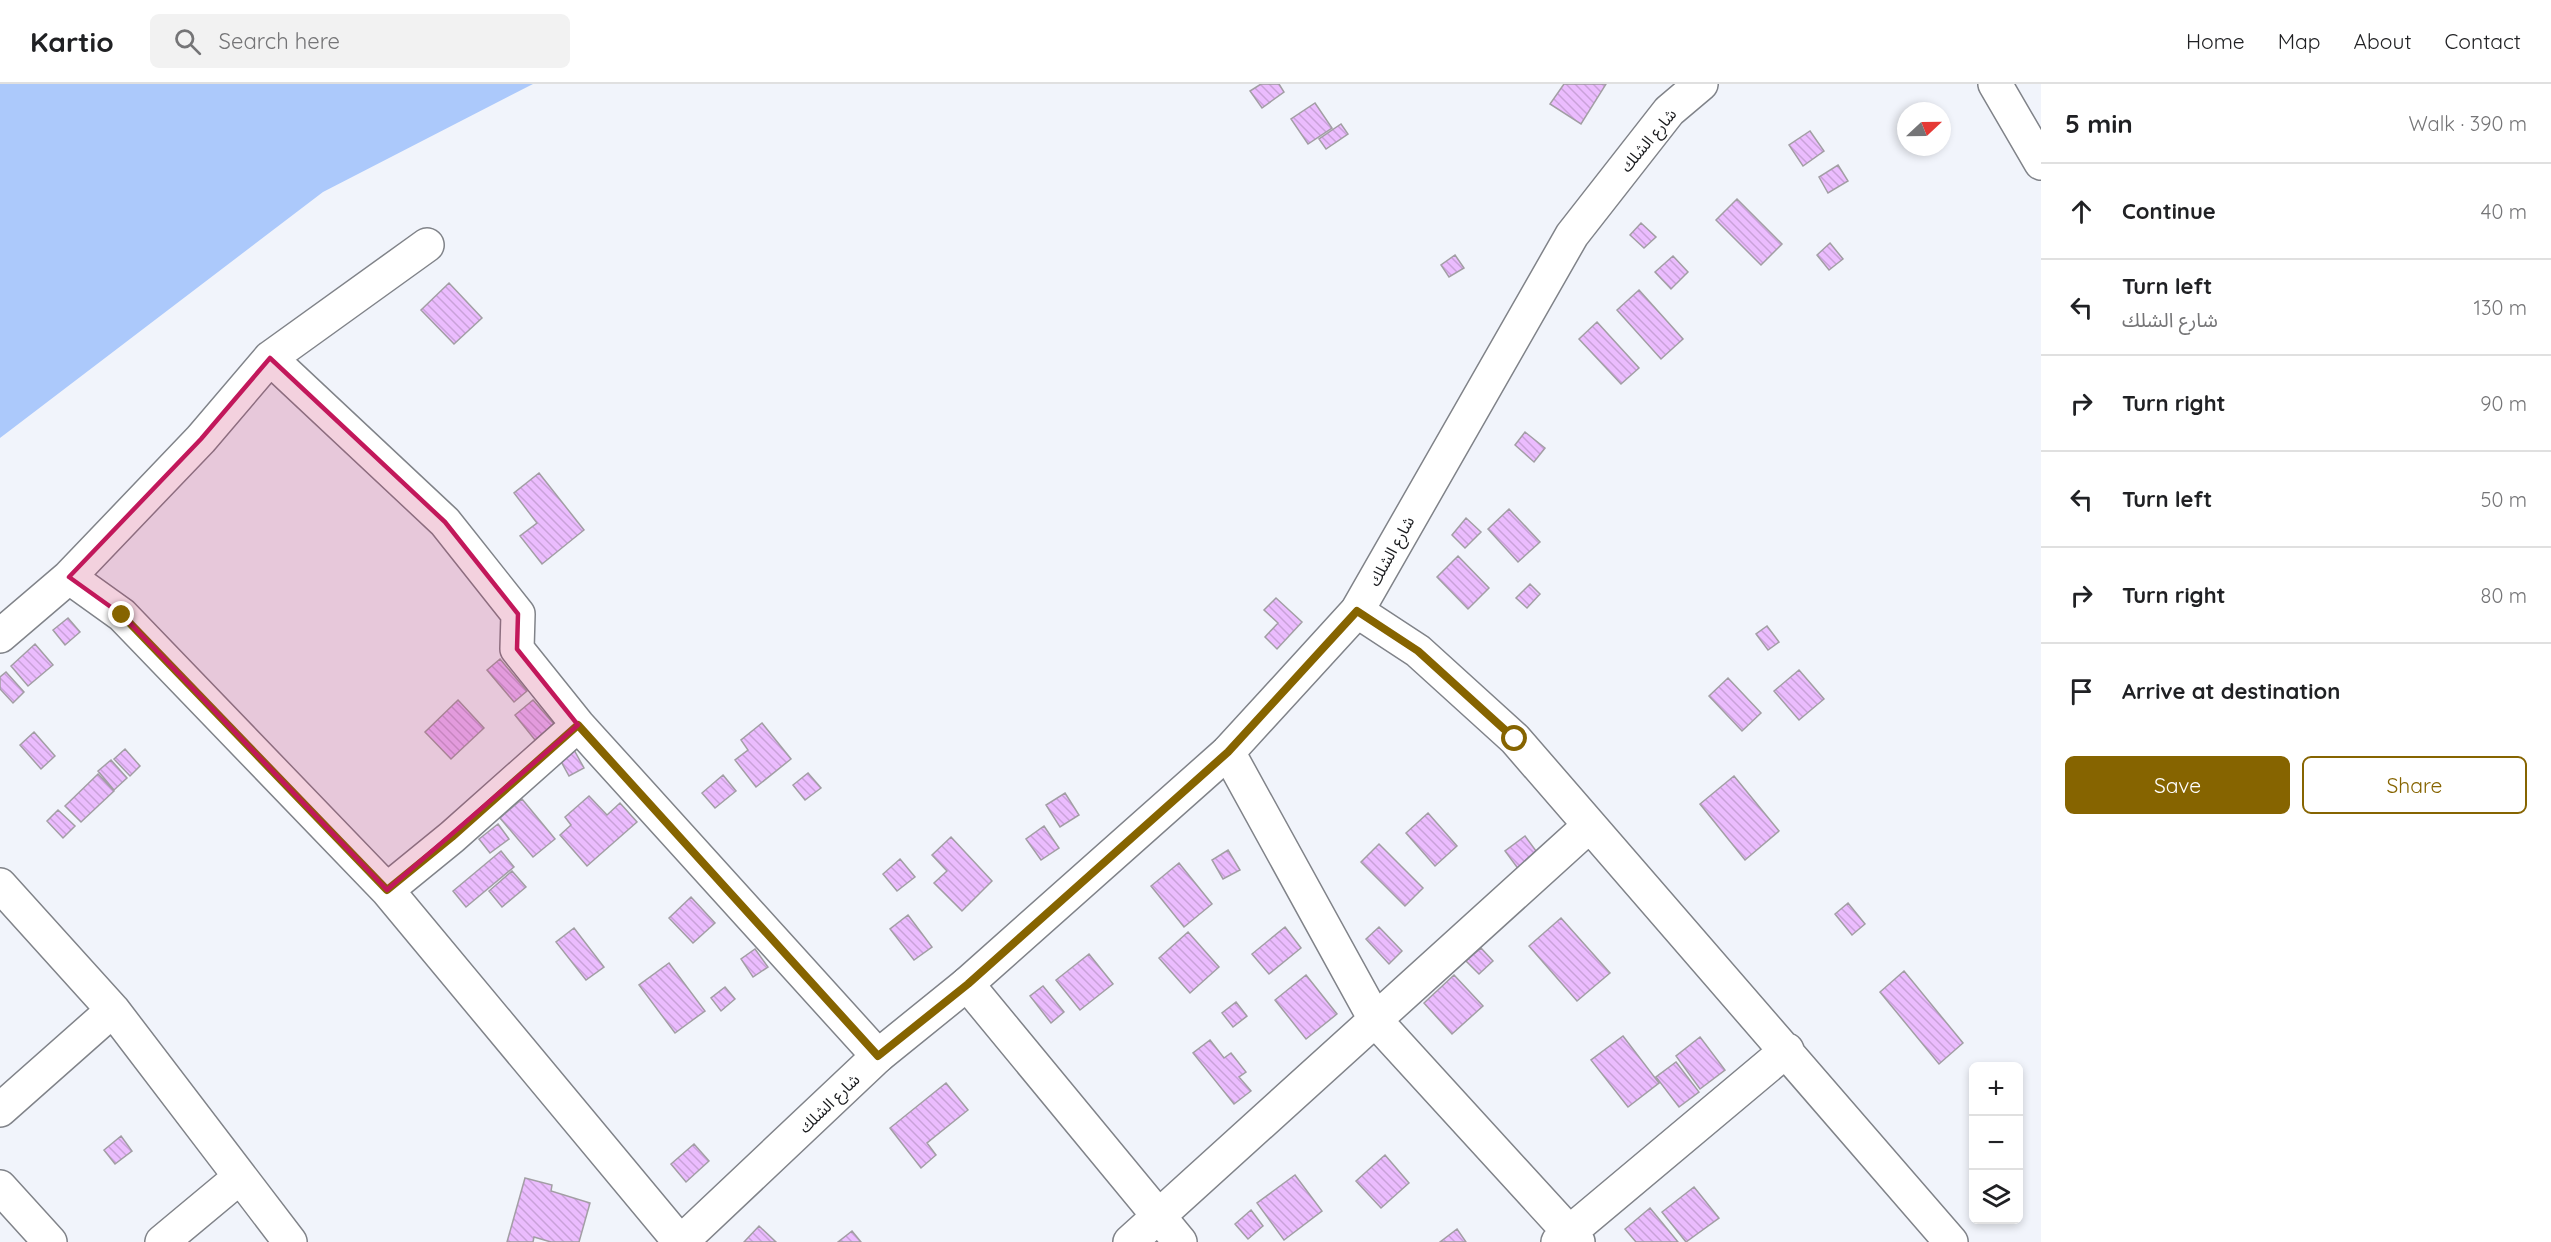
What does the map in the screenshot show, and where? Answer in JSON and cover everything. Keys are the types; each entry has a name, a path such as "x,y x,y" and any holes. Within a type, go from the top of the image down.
{"street":[{"name":"شارع الشلك","path":"680,1242 878,1056 968,984 1228,752 1357,611 1572,235 1670,111 1701,84"},
{"path":"1995,84 2041,163"},
{"path":"0,636 69,577 201,439 270,358 427,244"},
{"path":"270,358 445,522 518,614 517,649 578,725 878,1056"},
{"path":"69,577 122,615 387,890 680,1242"},
{"path":"1357,611 1418,651 1515,739 1787,1050 1951,1242"},
{"path":"387,890 452,837 578,725"},
{"path":"1228,752 1376,1021 1568,1239 1787,1050"},
{"path":"1130,1242 1589,826"},
{"path":"0,885 113,1010 290,1242"},
{"path":"968,984 1180,1242"},
{"path":"0,1110 113,1010"},
{"path":"162,1242 240,1177"},
{"path":"0,1187 50,1242"}],"highlighted area":[{"path":"270,358 445,522 518,614 517,649 578,725 387,890 122,615 69,577 201,439"}],"water":[{"path":"0,84 533,84 323,192 0,438"}],"building":[{"path":"1261,84 1279,84 1284,92 1262,108 1250,91"},
{"path":"1564,84 1606,84 1581,124 1550,104"},
{"path":"1315,103 1332,128 1308,144 1291,119"},
{"path":"1341,124 1348,134 1326,149 1319,139"},
{"path":"1810,131 1824,151 1803,166 1789,145"},
{"path":"1838,165 1848,181 1828,193 1819,177"},
{"path":"1737,199 1782,244 1761,265 1716,220"},
{"path":"1641,223 1656,237 1644,248 1630,235"},
{"path":"1830,243 1843,259 1829,270 1817,255"},
{"path":"1455,255 1464,268 1449,277 1441,265"},
{"path":"1673,256 1688,272 1671,289 1655,272"},
{"path":"449,283 482,318 454,344 421,310"},
{"path":"1639,290 1683,339 1661,359 1617,310"},
{"path":"1597,322 1639,368 1621,384 1579,339"},
{"path":"1525,432 1545,448 1534,462 1515,445"},
{"path":"539,473 584,530 542,564 520,536 537,523 514,493"},
{"path":"1509,509 1540,542 1518,562 1488,529"},
{"path":"1466,518 1481,532 1465,548 1452,535"},
{"path":"1458,556 1489,588 1468,609 1437,577"},
{"path":"1530,584 1540,594 1527,608 1516,598"},
{"path":"1276,598 1302,622 1277,649 1265,637 1278,623 1264,610"},
{"path":"68,618 80,632 65,645 53,630"},
{"path":"1767,626 1779,642 1768,650 1756,634"},
{"path":"35,644 53,665 28,686 11,666"},
{"path":"500,659 527,691 514,702 487,670"},
{"path":"1799,670 1824,699 1799,720 1774,691"},
{"path":"6,672 24,692 13,703 0,689 0,677"},
{"path":"1728,678 1761,713 1742,731 1709,696"},
{"path":"458,700 484,728 451,759 425,732"},
{"path":"533,700 554,724 535,740 515,715"},
{"path":"762,723 791,759 756,787 735,760 748,750 741,740"},
{"path":"34,732 55,756 41,769 20,745"},
{"path":"573,748 584,768 569,776 558,756"},
{"path":"125,749 140,766 130,776 114,759"},
{"path":"111,760 127,778 114,790 98,771"},
{"path":"808,773 821,788 805,800 793,785"},
{"path":"98,774 114,791 81,822 65,806"},
{"path":"723,775 736,791 715,808 702,793"},
{"path":"1734,776 1779,831 1745,860 1700,804"},
{"path":"1065,793 1079,815 1060,827 1046,805"},
{"path":"589,796 607,815 620,803 637,822 587,866 560,835 571,825 565,817"},
{"path":"522,799 555,839 533,857 500,818"},
{"path":"58,810 75,826 63,838 47,821"},
{"path":"1428,813 1457,846 1435,866 1406,833"},
{"path":"498,824 509,839 490,853 479,839"},
{"path":"1044,826 1059,848 1041,860 1026,839"},
{"path":"1525,836 1542,859 1522,874 1505,851"},
{"path":"951,837 992,881 962,911 934,883 947,871 932,855"},
{"path":"1379,844 1423,888 1405,906 1361,862"},
{"path":"1228,850 1240,870 1223,879 1212,860"},
{"path":"501,851 514,867 466,907 453,891"},
{"path":"900,859 915,877 897,891 883,874"},
{"path":"1179,863 1212,904 1184,927 1151,886"},
{"path":"512,871 526,887 502,907 489,891"},
{"path":"691,897 715,923 693,943 669,918"},
{"path":"1848,903 1865,924 1852,935 1835,914"},
{"path":"908,915 932,947 914,960 890,929"},
{"path":"1561,918 1610,973 1577,1001 1529,946"},
{"path":"1285,927 1301,948 1269,974 1252,954"},
{"path":"1379,927 1402,951 1389,964 1366,939"},
{"path":"574,928 604,967 586,980 556,942"},
{"path":"1188,932 1219,967 1190,993 1159,958"},
{"path":"1481,948 1493,961 1479,974 1466,961"},
{"path":"755,949 768,967 753,977 741,959"},
{"path":"1089,954 1113,984 1080,1010 1056,980"},
{"path":"669,963 705,1011 675,1033 639,985"},
{"path":"1904,971 1963,1043 1939,1064 1880,992"},
{"path":"1306,975 1337,1014 1306,1039 1275,1000"},
{"path":"1454,975 1483,1006 1452,1034 1424,1003"},
{"path":"1043,986 1064,1012 1051,1023 1030,996"},
{"path":"725,987 735,999 721,1011 711,998"},
{"path":"1236,1002 1247,1016 1233,1027 1222,1013"},
{"path":"1623,1036 1659,1083 1628,1107 1591,1060"},
{"path":"1700,1037 1725,1070 1700,1089 1676,1056"},
{"path":"1210,1040 1224,1058 1231,1053 1246,1072 1239,1077 1251,1091 1234,1104 1193,1053"},
{"path":"1676,1062 1699,1092 1679,1107 1656,1077"},
{"path":"946,1083 968,1110 927,1143 936,1155 921,1168 890,1128"},
{"path":"121,1136 132,1151 115,1164 104,1150"},
{"path":"694,1144 709,1161 686,1182 671,1164"},
{"path":"1385,1155 1409,1183 1381,1208 1356,1181"},
{"path":"1295,1175 1322,1211 1284,1240 1257,1203"},
{"path":"525,1178 552,1185 551,1191 590,1203 579,1242 551,1242 534,1237 533,1242 507,1242"},
{"path":"1694,1187 1719,1218 1686,1242 1662,1212"},
{"path":"1650,1208 1678,1242 1636,1242 1625,1229"},
{"path":"1251,1210 1263,1226 1248,1239 1235,1224"},
{"path":"759,1226 776,1242 744,1242"},
{"path":"1457,1229 1466,1242 1440,1242"},
{"path":"852,1231 861,1242 838,1242"}],"route":[{"path":"122,615 387,890 452,837 578,725 878,1056 968,984 1228,752 1357,611 1418,651 1515,739"}]}
